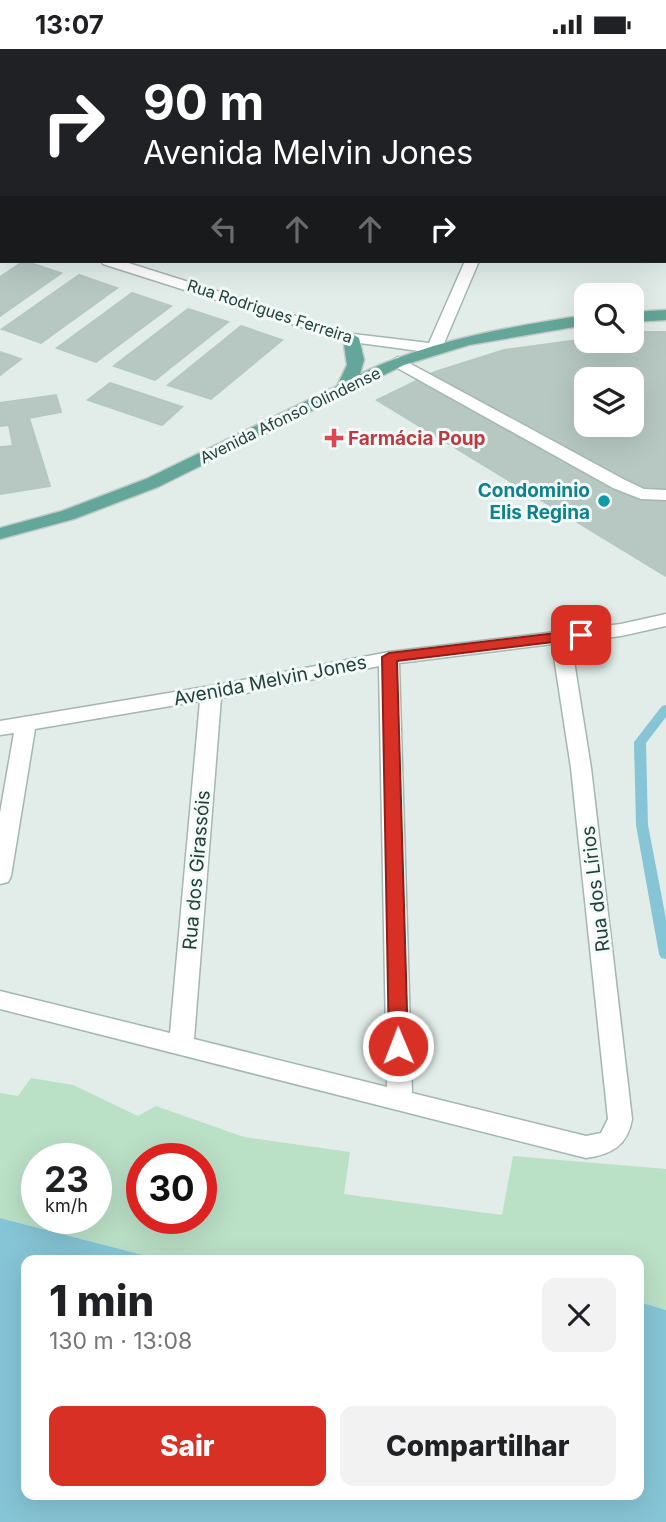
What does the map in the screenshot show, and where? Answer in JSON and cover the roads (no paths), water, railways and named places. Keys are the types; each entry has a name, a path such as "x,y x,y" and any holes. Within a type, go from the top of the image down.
{"main road":[{"path":"644,317 666,316"},
{"name":"Avenida Afonso Olindense","path":"0,534 68,515 152,483 397,362 434,348 528,328 574,322"},
{"path":"342,390 354,373 356,364 357,355 351,338"}],"street":[{"name":"Rua Rodrigues Ferreira","path":"114,263 351,338 434,348"},
{"path":"434,348 471,263"},
{"path":"397,362 619,484 641,494 666,495"},
{"name":"Avenida Melvin Jones","path":"0,727 211,693 389,657 621,630 666,621"},
{"name":"Rua dos Lírios","path":"400,1101 586,1147 601,1146 612,1140 619,1131 620,1119 581,768 561,637"},
{"path":"0,1000 400,1101 389,657"},
{"name":"Rua dos Girassóis","path":"181,1047 211,693"},
{"path":"0,876 26,723"}],"water":[{"path":"0,1218 21,1223 21,1234 62,1234 143,1255 21,1255 21,1500 644,1500 644,1303 666,1310 666,1522 0,1522"}],"waterway":[{"path":"666,709 640,742 642,825 666,954"}],"place":[{"name":"Farmácia Poup","path":"334,438"},
{"name":"Condominio Elis Regina","path":"604,501"}]}
